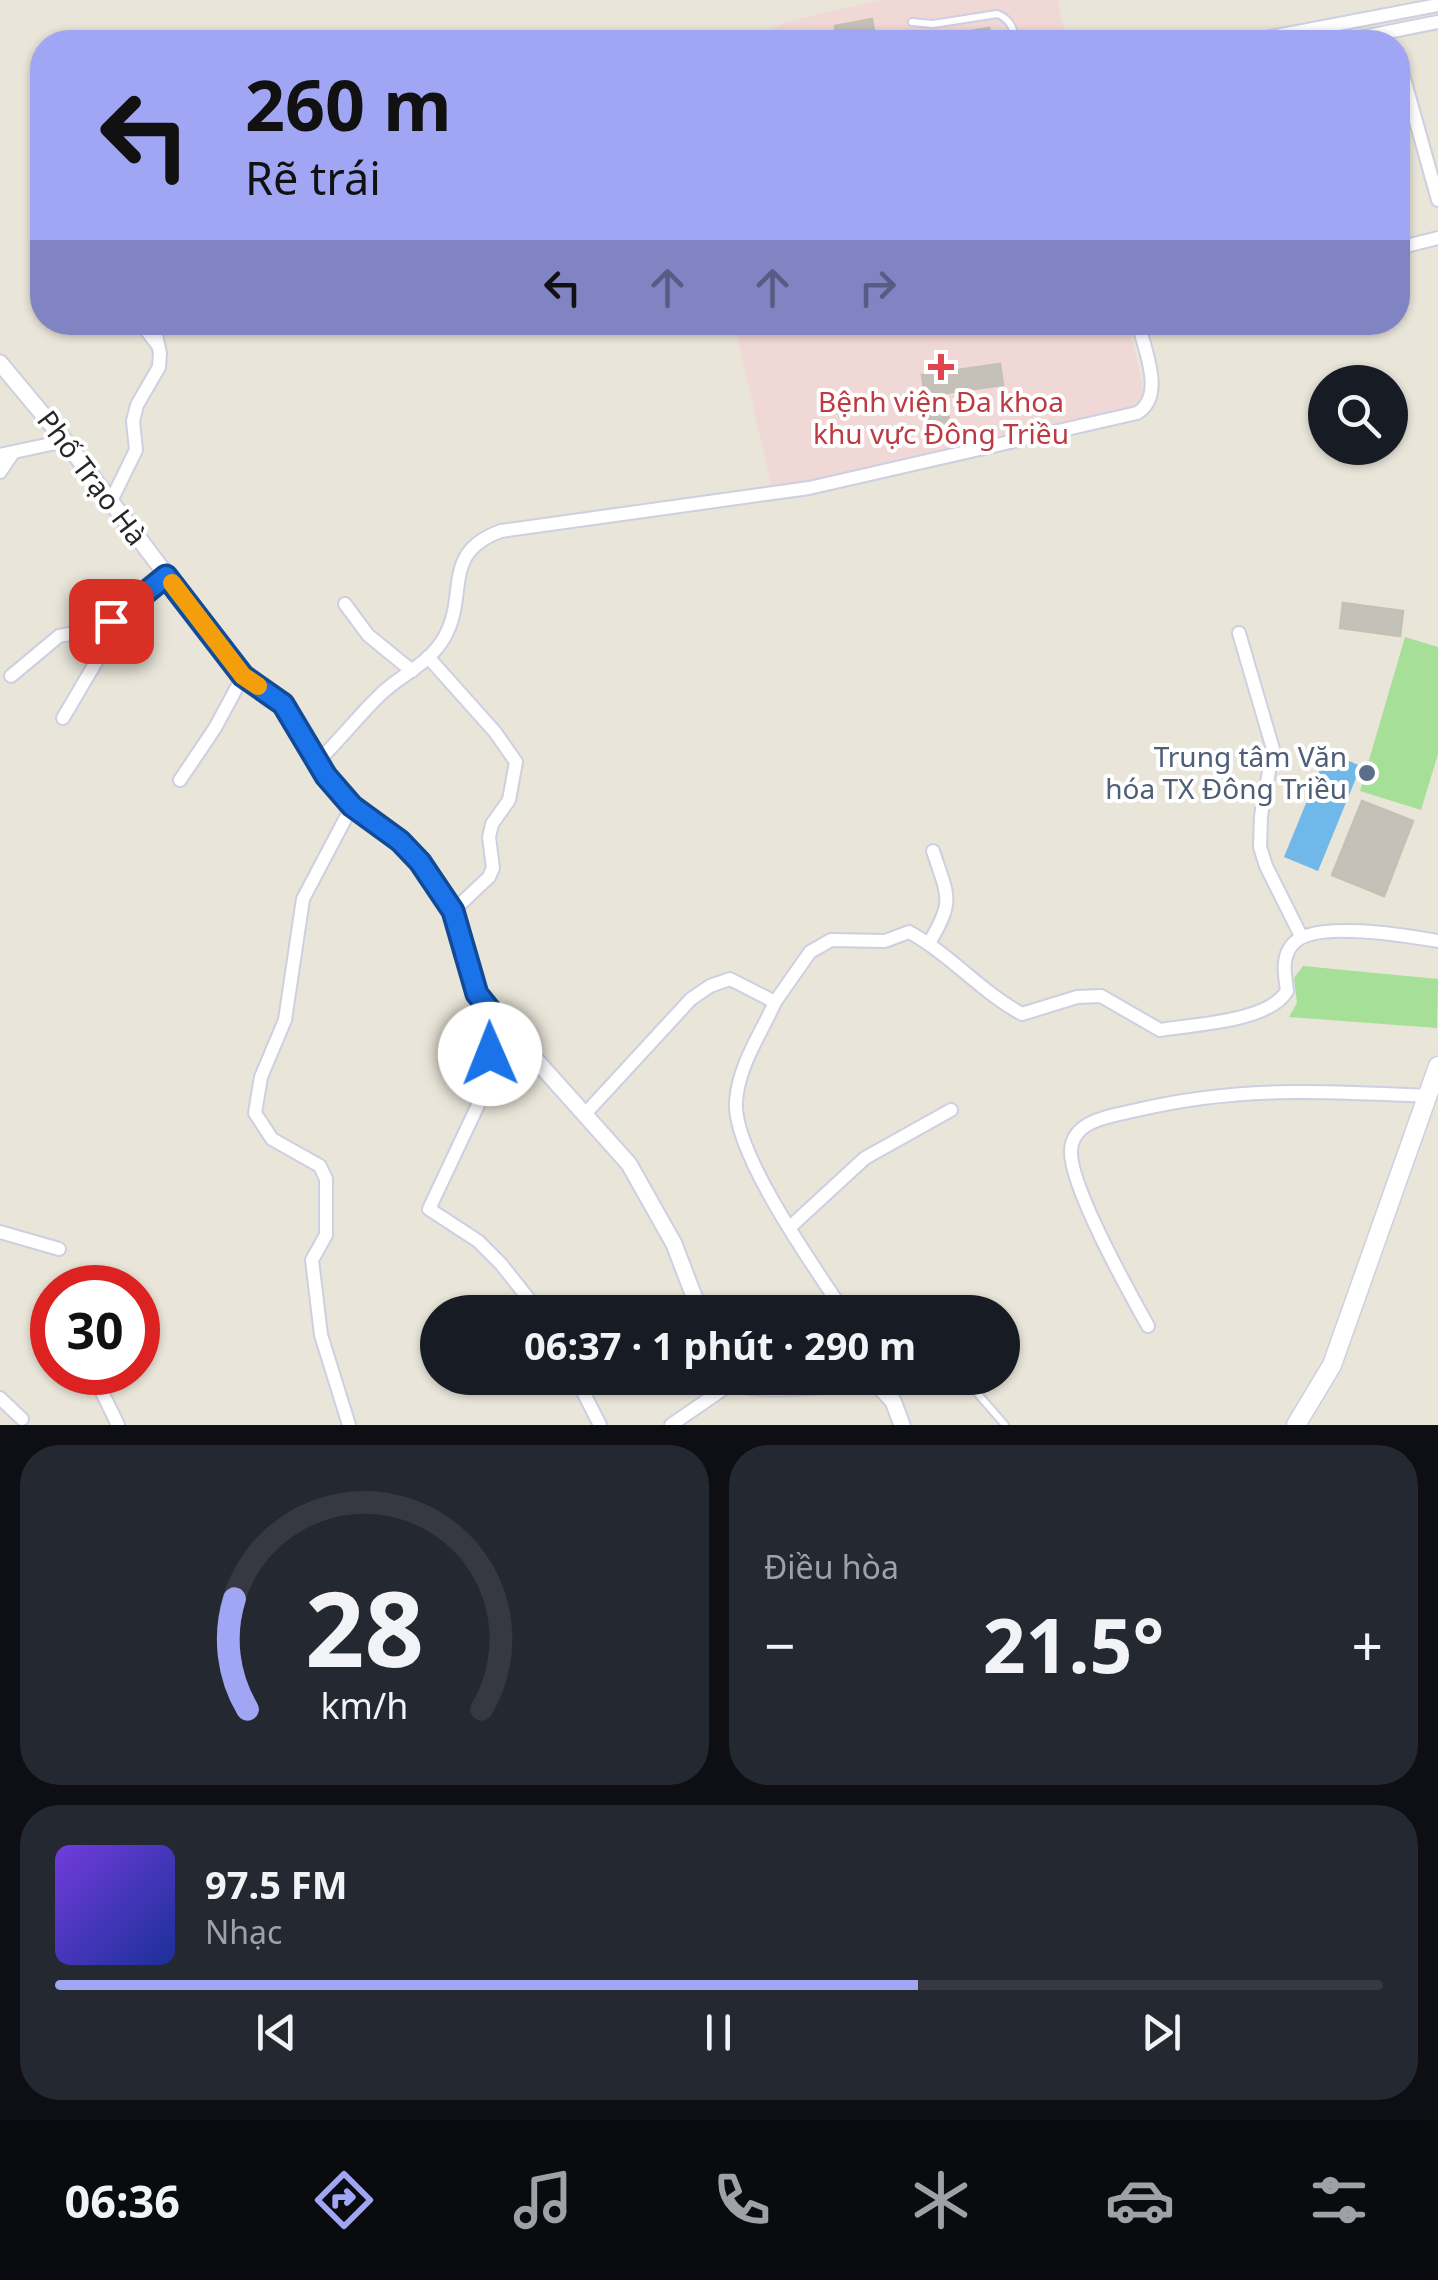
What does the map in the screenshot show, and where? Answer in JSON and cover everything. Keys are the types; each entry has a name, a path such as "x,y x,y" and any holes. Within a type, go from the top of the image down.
{"main road":[{"path":"1296,1425 1332,1365 1438,1066"}],"street":[{"path":"1335,30 1438,5"},
{"path":"1410,31 1438,22"},
{"path":"1410,99 1438,200"},
{"path":"1410,245 1438,238"},
{"path":"150,335 159,346"},
{"path":"111,501 136,450 137,405 159,368 156,335"},
{"path":"318,762 382,693 428,658 448,630 465,553 482,538 500,532 809,488 1137,412 1152,399 1141,335"},
{"name":"Phố Trạo Hà","path":"0,363 65,440 243,676 283,704 318,762 352,806 410,852 453,911 477,994 629,1164 674,1244 694,1295"},
{"path":"0,472 7,454 65,440"},
{"path":"10,676 60,636 111,621 166,576"},
{"path":"345,604 368,635 412,670"},
{"path":"63,718 96,662 97,647 90,630"},
{"path":"1239,633 1272,750 1260,816 1260,846 1301,936"},
{"path":"428,658 495,732 516,762 509,800 492,824 489,838 493,868 489,877 453,911"},
{"path":"180,780 243,676"},
{"path":"349,1425 321,1335 312,1260 326,1235 326,1180 320,1166 272,1139 255,1113 260,1077 285,1020 304,899 352,806"},
{"path":"930,943 948,905 933,851"},
{"path":"833,1295 764,1183 742,1133 735,1104 743,1064 776,1002 810,952 831,940 886,940 908,932 930,943 999,1002 1022,1014 1078,997 1102,996 1160,1030 1257,1013 1280,1002 1288,990 1283,964 1301,936 1369,929 1438,941"},
{"path":"585,1114 691,999 710,986 730,979 776,1002"},
{"path":"498,1020 478,1105 429,1210 478,1241 526,1295"},
{"path":"1148,1326 1112,1262 1073,1168 1071,1150 1080,1130 1098,1120 1232,1092 1318,1090 1428,1096"},
{"path":"789,1228 865,1158 951,1110"},
{"path":"0,1232 59,1249"},
{"path":"103,1395 118,1425"},
{"path":"585,1395 600,1425"},
{"path":"671,1425 688,1420 713,1395"},
{"path":"889,1395 902,1425"},
{"path":"0,1398 22,1419"}],"lane":[{"path":"912,22 933,24 997,14 1006,17 1013,30"},
{"path":"979,1395 1005,1425"}],"shaded area":[{"path":"880,0 1057,0 1065,30 771,30 785,22"},
{"name":"Bệnh viện Đa khoa khu vực Đông Triều","path":"737,335 1132,335 1148,412 772,489"}],"green space":[{"path":"1405,637 1438,647 1438,754 1421,810 1360,791"},
{"path":"1303,966 1438,979 1437,1028 1289,1017 1297,1003 1294,978"}],"water":[{"path":"1327,752 1361,766 1318,871 1284,857"}],"building":[{"path":"872,19 874,30 836,30 835,26"},
{"path":"1000,364 1003,385 945,393 950,428 930,430 922,375"},
{"path":"1343,603 1403,611 1400,636 1340,628"},
{"path":"1362,801 1413,821 1384,896 1332,875"}],"slow traffic":[{"path":"172,583 243,676 258,686"}],"place":[{"name":"Bệnh viện Đa khoa khu vực Đông Triều","path":"941,367"},
{"name":"Trung tâm Văn hóa TX Đông Triều","path":"1367,773"}],"route":[{"path":"111,621 166,576 243,676 283,704 326,776 352,806 400,841 420,862 453,911 477,994 498,1020 490,1054"}]}
